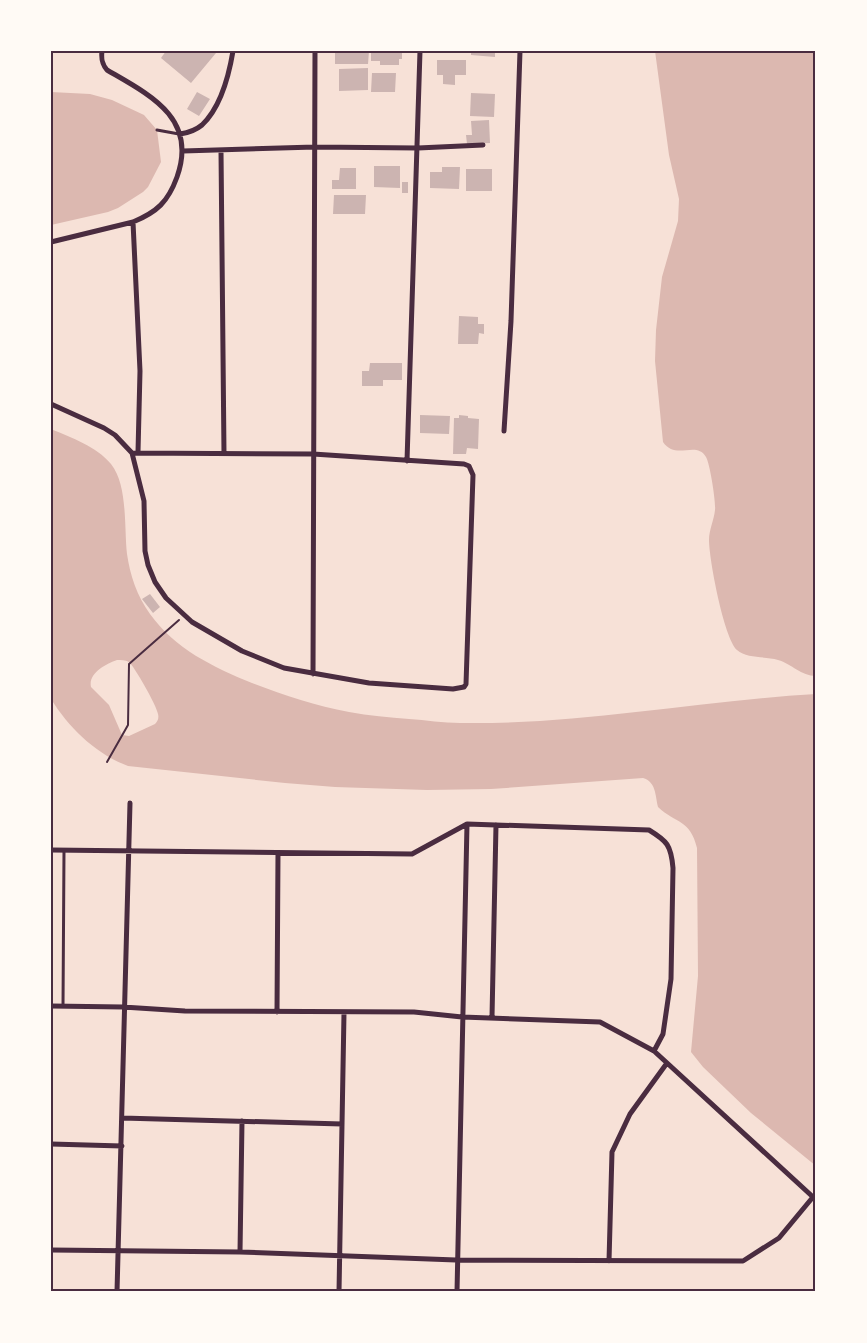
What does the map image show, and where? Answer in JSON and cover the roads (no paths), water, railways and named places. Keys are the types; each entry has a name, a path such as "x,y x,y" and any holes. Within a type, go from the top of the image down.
{"street":[{"path":"51,242 133,222 142,218 166,200 178,174 183,151 180,134 165,108 104,66 102,51"},
{"path":"180,134 190,132 202,125 210,114 221,94 233,51"},
{"path":"312,674 315,51"},
{"path":"407,461 420,51"},
{"path":"504,431 511,321 520,51"},
{"path":"183,151 315,147 418,148 483,145"},
{"path":"221,151 224,453"},
{"path":"51,404 104,428 135,453 313,454 464,464 472,468 466,684 464,687 453,689 369,683 284,668 242,651 198,626 184,616 166,598 155,582 146,558 144,501 135,453 140,370 133,222"},
{"path":"117,1292 130,803"},
{"path":"457,1292 456,1260 467,824"},
{"path":"51,850 412,854 467,824 649,830 664,839 672,854 673,868 671,979 663,1034 654,1051"},
{"path":"492,1017 496,825"},
{"path":"277,1012 278,853"},
{"path":"51,1006 184,1011 414,1012 462,1017 600,1022 654,1051 812,1197 779,1238 743,1261 456,1260 240,1252 51,1250"},
{"path":"338,1292 344,1013"},
{"path":"609,1261 612,1152 630,1114 667,1063"},
{"path":"122,1118 342,1124"},
{"path":"240,1252 242,1121"},
{"path":"51,1144 122,1146"}],"lane":[{"path":"158,130 180,134"},
{"path":"62,1006 64,851"}]}
